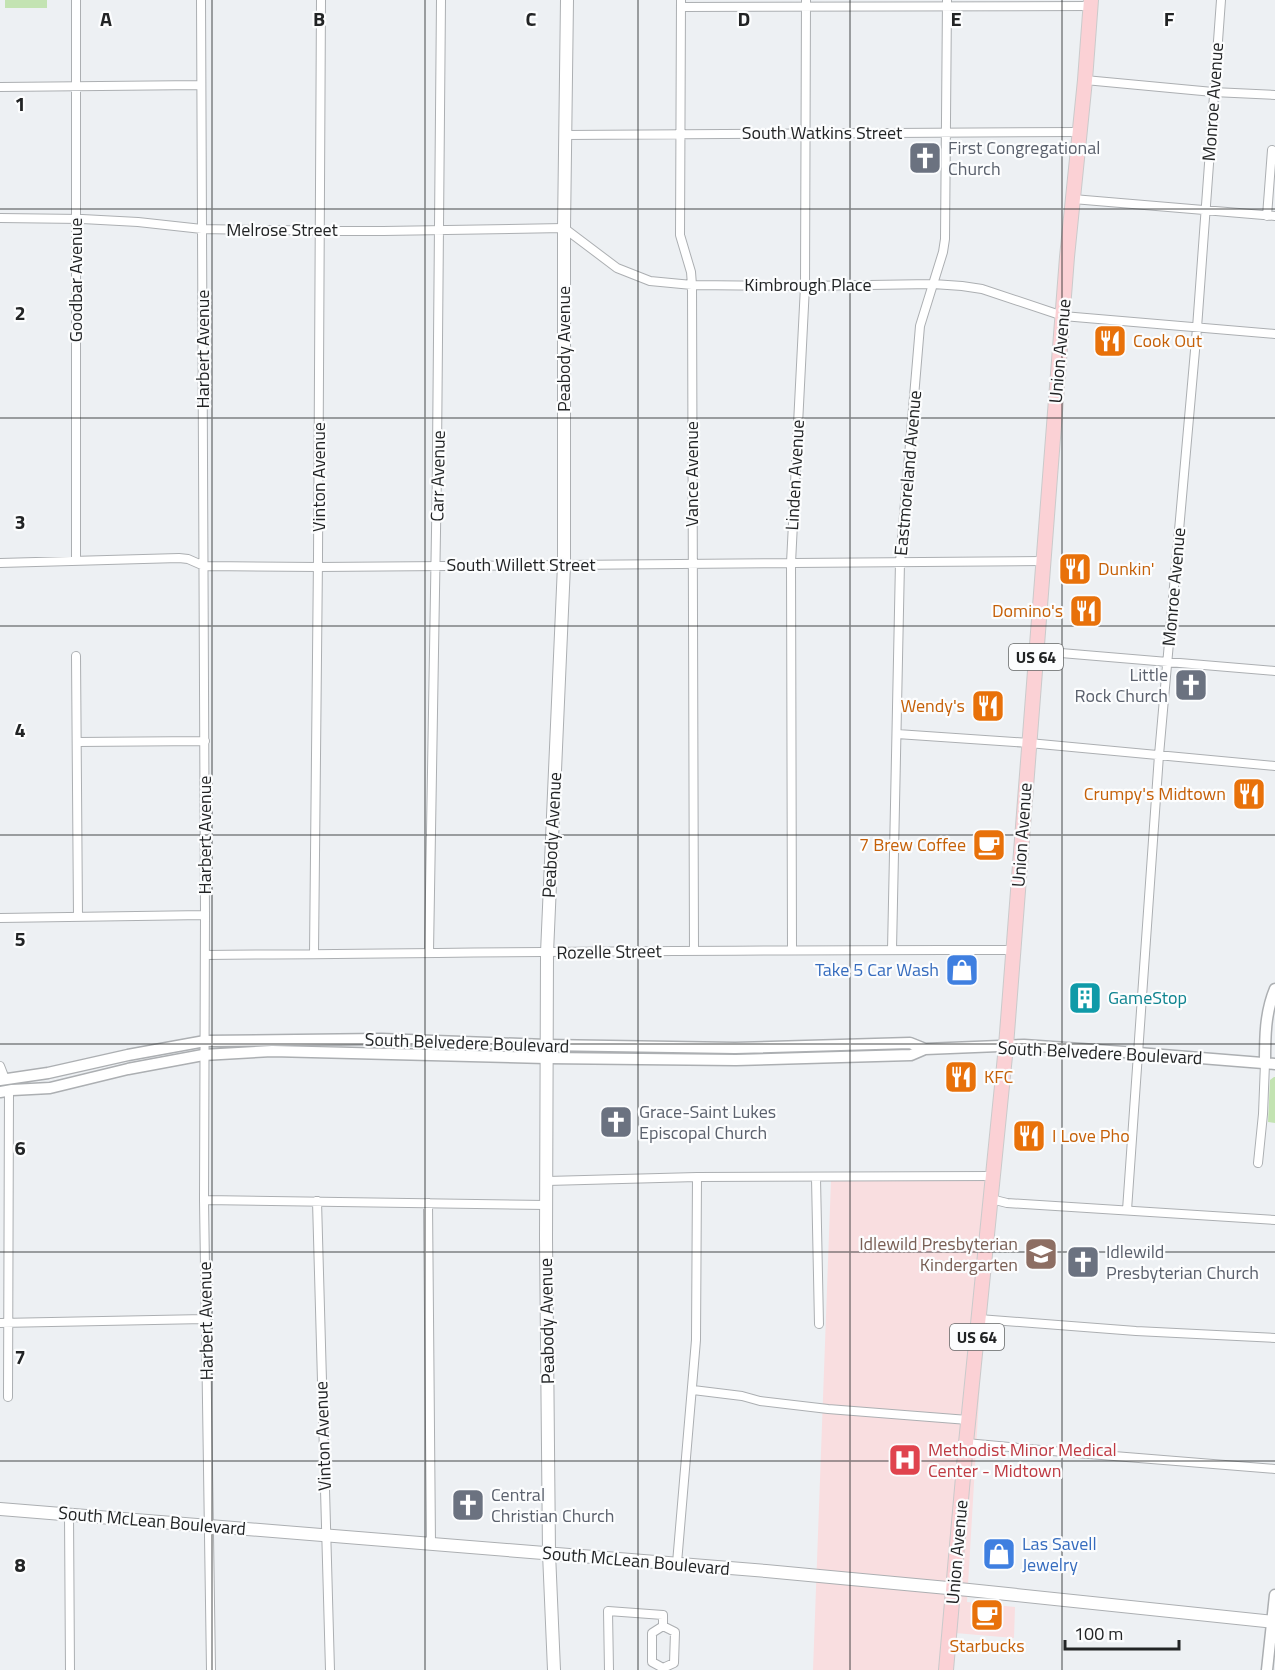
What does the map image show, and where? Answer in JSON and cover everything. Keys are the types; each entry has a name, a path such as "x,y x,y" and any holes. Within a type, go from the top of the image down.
{"main road":[{"name":"Peabody Avenue","path":"554,1670 549,1553 546,1052 547,953 564,565 567,0"},
{"name":"Union Avenue","path":"946,1670 968,1420 1006,1046 1043,561 1090,3"},
{"name":"South McLean Boulevard","path":"0,1509 677,1563 953,1588 1273,1621"}],"street":[{"name":"Goodbar Avenue","path":"76,0 76,561"},
{"name":"Harbert Avenue","path":"201,0 205,741 204,1200 211,1670"},
{"name":"Vinton Avenue","path":"314,954 321,0"},
{"name":"Carr Avenue","path":"429,952 441,230 441,0"},
{"name":"Monroe Avenue","path":"1127,1210 1159,755 1197,328 1221,0"},
{"path":"681,3 1090,3"},
{"name":"Vance Avenue","path":"681,3 680,235 691,272 692,285 694,951"},
{"name":"Eastmoreland Avenue","path":"892,950 900,562 920,326 945,239 947,3"},
{"name":"Linden Avenue","path":"792,950 791,563 805,286 806,4"},
{"path":"1085,80 1214,92 1275,95"},
{"path":"0,87 201,85"},
{"name":"South Watkins Street","path":"565,135 1079,132"},
{"path":"1073,199 1271,216 1272,150"},
{"name":"Melrose Street","path":"0,218 138,222 202,229 564,228"},
{"name":"Kimbrough Place","path":"564,228 617,268 650,281 692,285 933,284 962,286 982,289 1063,316 1275,334"},
{"name":"South Willett Street","path":"0,563 179,558 204,566 318,567 1043,561"},
{"path":"1037,651 1275,671"},
{"path":"75,656 78,917"},
{"path":"897,734 1029,743 1273,765"},
{"path":"77,742 205,741"},
{"path":"0,918 205,915"},
{"name":"Rozelle Street","path":"205,955 1013,950"},
{"path":"1258,1163 1270,1064 1266,1030 1269,1004 1275,989"},
{"path":"381,1039 381,1054"},
{"name":"South Belvedere Boulevard","path":"6,1086 48,1073 205,1041 381,1039 546,1052 736,1060 910,1055 925,1049 1034,1046 1270,1064"},
{"name":"South Belvedere Boulevard","path":"6,1086 50,1088 128,1069 204,1055 272,1052 381,1054 546,1052"},
{"path":"0,1066 6,1086 4,1322 8,1397"},
{"path":"547,1181 697,1177 993,1176"},
{"path":"677,1563 696,1340 697,1177"},
{"path":"816,1178 819,1324"},
{"path":"991,1199 1008,1203 1275,1220"},
{"path":"204,1200 546,1205"},
{"name":"Vinton Avenue","path":"317,1201 330,1670"},
{"path":"428,1203 431,1544"},
{"path":"4,1322 205,1319"},
{"path":"979,1319 1136,1331 1275,1338"},
{"path":"693,1390 828,1409 968,1420"},
{"path":"966,1443 1275,1469"},
{"path":"69,1514 70,1670"},
{"path":"1267,1670 1275,1595"},
{"path":"609,1670 608,1611 663,1615 663,1626"},
{"path":"663,1626 675,1632 674,1663 663,1669 652,1662 652,1633 663,1626"}],"shaded area":[{"path":"992,1178 967,1602 1015,1607 1014,1638 955,1633 949,1670 813,1670 831,1180"}],"green space":[{"path":"5,0 47,0 47,8 5,8"},
{"path":"1274,1077 1275,1123 1268,1122 1270,1080"}],"place":[{"name":"First Congregational Church","path":"925,158"},
{"name":"Cook Out","path":"1110,341"},
{"name":"Dunkin'","path":"1075,569"},
{"name":"Domino's","path":"1086,611"},
{"name":"Little Rock Church","path":"1191,685"},
{"name":"Wendy's","path":"988,706"},
{"name":"Crumpy's Midtown","path":"1249,794"},
{"name":"7 Brew Coffee","path":"989,845"},
{"name":"Take 5 Car Wash","path":"962,970"},
{"name":"GameStop","path":"1085,998"},
{"name":"KFC","path":"961,1077"},
{"name":"Grace-Saint Lukes Episcopal Church","path":"616,1122"},
{"name":"I Love Pho","path":"1029,1136"},
{"name":"Idlewild Presbyterian Kindergarten","path":"1041,1254"},
{"name":"Idlewild Presbyterian Church","path":"1083,1262"},
{"name":"Methodist Minor Medical Center - Midtown","path":"905,1460"},
{"name":"Central Christian Church","path":"468,1505"},
{"name":"Las Savell Jewelry","path":"999,1554"},
{"name":"Starbucks","path":"987,1615"}]}
